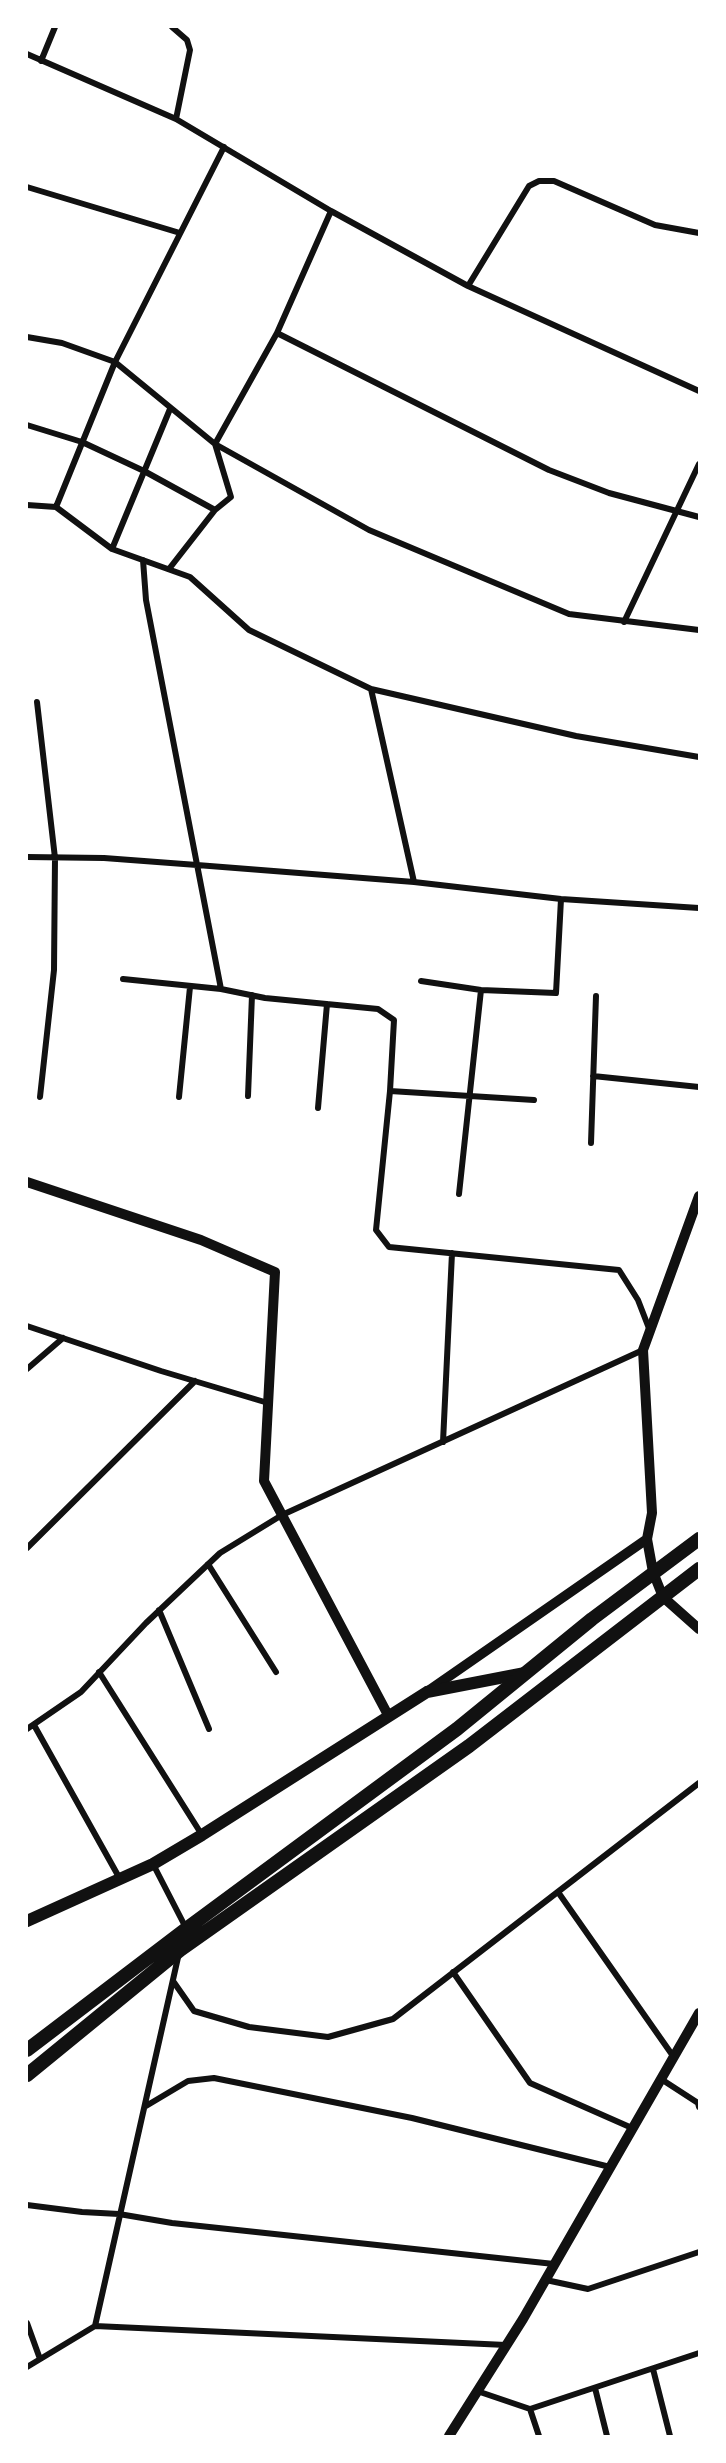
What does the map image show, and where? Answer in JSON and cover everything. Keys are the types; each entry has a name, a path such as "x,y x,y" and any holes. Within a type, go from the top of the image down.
{"main road":[{"path":"27,2050 186,1929 457,1729 525,1673 699,1539"},
{"path":"27,2075 180,1950 469,1746 699,1569"},
{"path":"27,1921 153,1864 427,1692 525,1673"}],"street":[{"path":"41,61 55,27"},
{"path":"172,27 187,40 190,50 176,119"},
{"path":"27,54 176,119 331,211 468,286 699,391"},
{"path":"56,507 115,362 224,147"},
{"path":"468,286 529,186 539,181 554,181 655,225 699,233"},
{"path":"27,187 180,233"},
{"path":"169,569 215,510 231,496 215,444 277,333 331,211"},
{"path":"277,333 549,470 609,493 676,513 699,517"},
{"path":"27,337 62,343 115,362 215,444 369,530 569,614 699,630"},
{"path":"112,549 170,409"},
{"path":"27,425 82,442 144,471 215,510"},
{"path":"624,622 699,464"},
{"path":"27,504 56,507 112,549 190,576 249,630 371,688 576,736 699,757"},
{"path":"143,560 146,600 221,989"},
{"path":"371,688 414,882"},
{"path":"37,702 55,858 54,970 40,1097"},
{"path":"27,857 104,858 197,865 414,882 561,899 699,908"},
{"path":"421,981 481,990 556,993 561,899"},
{"path":"123,979 378,1009 394,1020 390,1091 376,1230 389,1247 619,1270 638,1300 650,1331"},
{"path":"179,1097 190,987"},
{"path":"459,1194 481,990"},
{"path":"248,1096 252,995"},
{"path":"591,1143 596,996"},
{"path":"318,1108 327,1004"},
{"path":"593,1076 699,1087"},
{"path":"390,1091 534,1100"},
{"path":"27,1182 201,1240 275,1272 264,1481 388,1715"},
{"path":"699,1196 694,1223 643,1350 652,1513 647,1539 654,1572 663,1597 699,1629"},
{"path":"443,1442 452,1253"},
{"path":"27,1326 195,1382 268,1403"},
{"path":"27,1369 63,1338"},
{"path":"27,1730 81,1692 159,1610 220,1553 282,1515 643,1350"},
{"path":"27,1548 195,1382"},
{"path":"427,1692 647,1539"},
{"path":"208,1564 276,1672"},
{"path":"159,1610 210,1729"},
{"path":"99,1672 202,1835"},
{"path":"34,1725 120,1879"},
{"path":"173,1981 194,2011 249,2026 328,2037 393,2019 699,1783"},
{"path":"153,1864 186,1929 198,1938"},
{"path":"558,1892 673,2056"},
{"path":"95,2326 180,1950"},
{"path":"453,1972 530,2083 632,2128"},
{"path":"449,2436 554,2264 699,2013"},
{"path":"146,2106 188,2081 214,2078 411,2118 610,2167"},
{"path":"660,2079 698,2103 699,2107"},
{"path":"27,2205 554,2264"},
{"path":"545,2279 588,2289 699,2252"},
{"path":"27,2323 40,2359"},
{"path":"27,2367 95,2326 506,2345"},
{"path":"477,2391 530,2409 699,2353"},
{"path":"653,2369 670,2436"},
{"path":"595,2388 607,2436"},
{"path":"530,2409 539,2436"}]}
